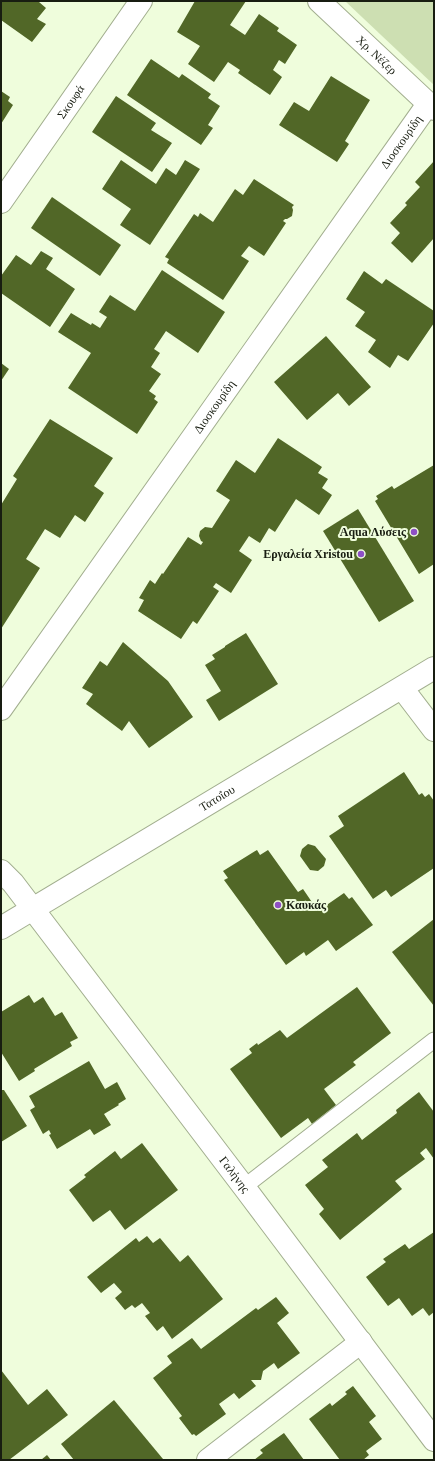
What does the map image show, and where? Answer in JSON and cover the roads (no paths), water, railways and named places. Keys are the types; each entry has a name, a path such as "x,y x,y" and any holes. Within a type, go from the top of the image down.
{"street":[{"name":"Σκουφά","path":"1,202 141,1"},
{"name":"Χρ. Νέζερ","path":"319,1 431,107"},
{"name":"Διοσκουρίδη","path":"1,709 431,107"},
{"name":"Τατοΐου","path":"1,928 434,668"},
{"path":"402,688 434,730"},
{"name":"Γαλήνης","path":"1,871 13,883 244,1186 434,1440"},
{"path":"208,1460 361,1342"}],"lane":[{"path":"244,1186 434,1040"}],"place":[{"name":"Aqua Λύσεις","path":"414,532"},
{"name":"Εργαλεία Xristou","path":"361,554"},
{"name":"Καυκάς","path":"278,905"}]}
